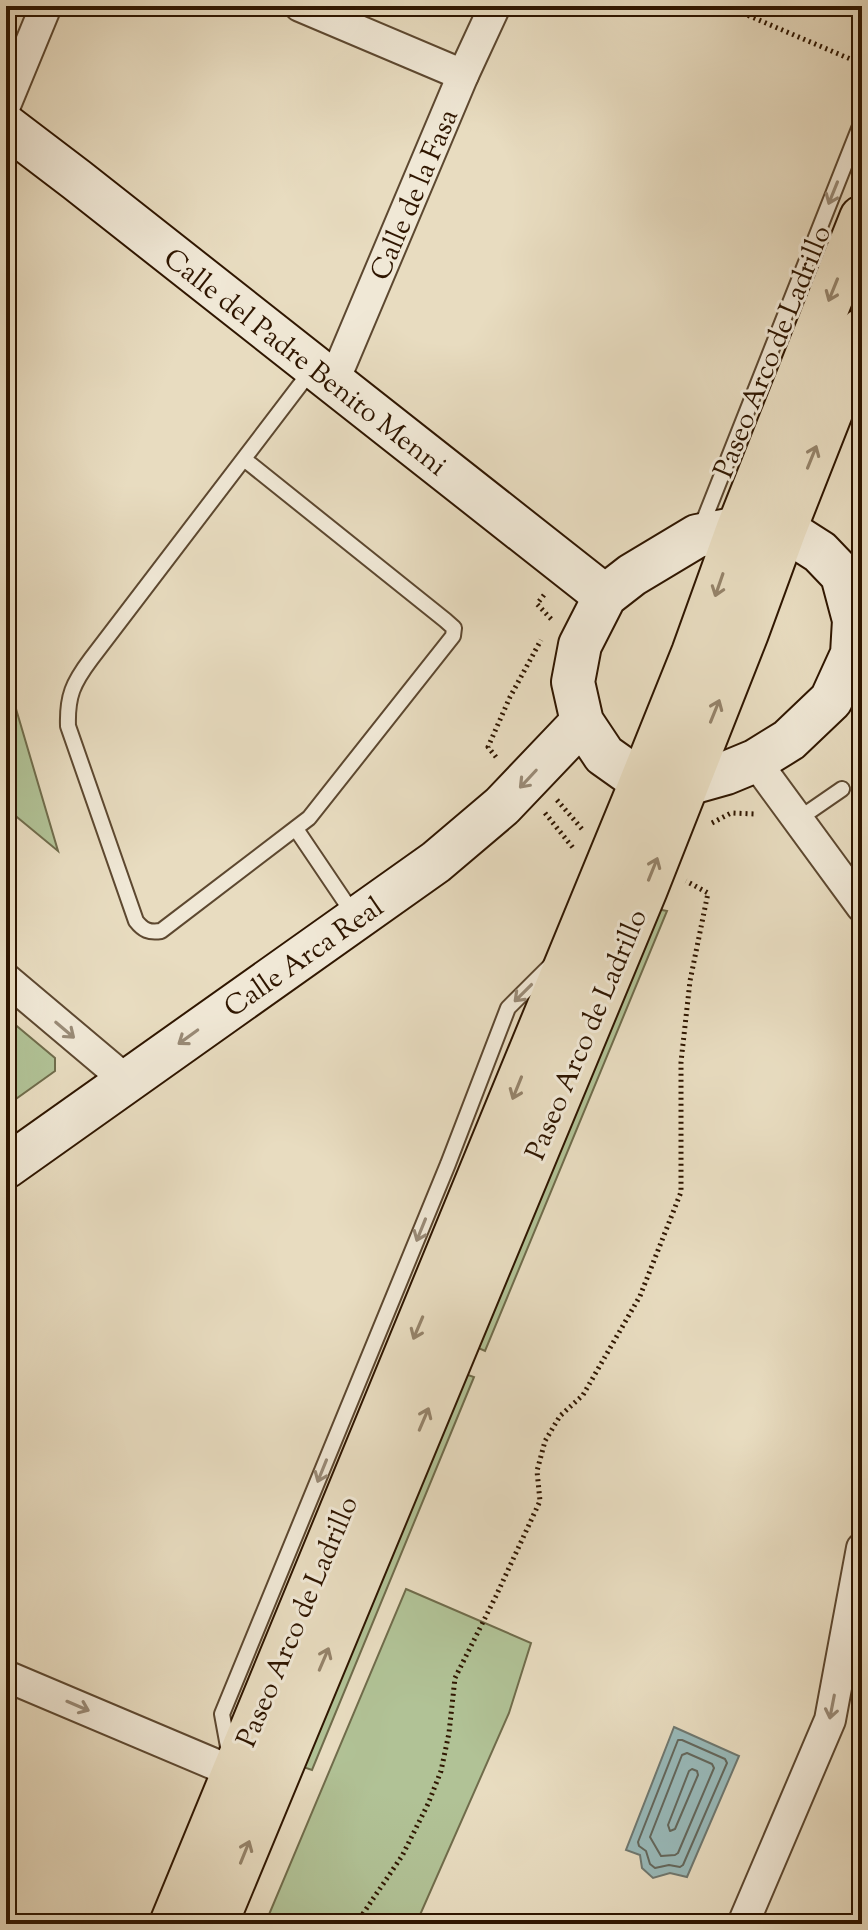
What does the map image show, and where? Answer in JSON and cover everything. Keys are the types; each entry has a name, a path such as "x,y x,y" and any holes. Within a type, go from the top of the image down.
{"main road":[{"name":"Calle del Padre Benito Menni","path":"6,126 605,596"},
{"name":"Paseo Arco de Ladrillo","path":"172,1924 694,653 718,532 862,218"},
{"name":"Paseo Arco de Ladrillo","path":"215,1924 655,864 862,331"},
{"path":"831,700 852,654 854,586 820,552 784,529 718,532 632,575 605,596 580,645 573,682 582,722 604,755 642,782 687,784 755,761 789,740 831,700 862,668"},
{"name":"Calle Arca Real","path":"6,1167 436,862 502,806 582,722"}],"street":[{"path":"6,103 46,6"},
{"path":"300,6 463,75"},
{"name":"Calle de la Fasa","path":"323,375 495,6"},
{"path":"755,761 862,907"},
{"path":"6,979 127,1081"},
{"path":"743,1924 830,1720 862,1548"},
{"path":"6,1676 233,1772"},
{"name":"Paseo Arco de Ladrillo","path":"233,1772 294,1731"}],"lane":[{"name":"Paseo Arco de Ladrillo","path":"718,532 862,121"},
{"path":"244,459 454,628 453,636 309,818 161,931 152,933 142,929 136,921 68,726 72,690 81,673 244,459 323,375"},
{"path":"791,811 842,789"},
{"path":"296,829 356,918"}],"path":[{"path":"726,6 862,64"},
{"path":"545,593 555,601"},
{"path":"533,773 593,842 615,849"},
{"path":"710,824 731,813 764,815 791,811"},
{"path":"356,1924 402,1856 441,1771 455,1678 540,1501 537,1471 545,1441 560,1416 583,1395 640,1296 681,1192 681,1062 690,981 708,893 655,864"}],"green space":[{"path":"6,675 58,851 6,808"},
{"path":"657,909 667,911 485,1351 476,1347"},
{"path":"6,1017 55,1058 55,1071 6,1106"},
{"path":"465,1374 474,1377 312,1770 303,1767"},
{"path":"406,1589 531,1643 509,1713 416,1924 265,1924"}],"water":[{"path":"674,1727 739,1756 687,1877 670,1873 653,1878 642,1868 640,1855 626,1850"}]}
